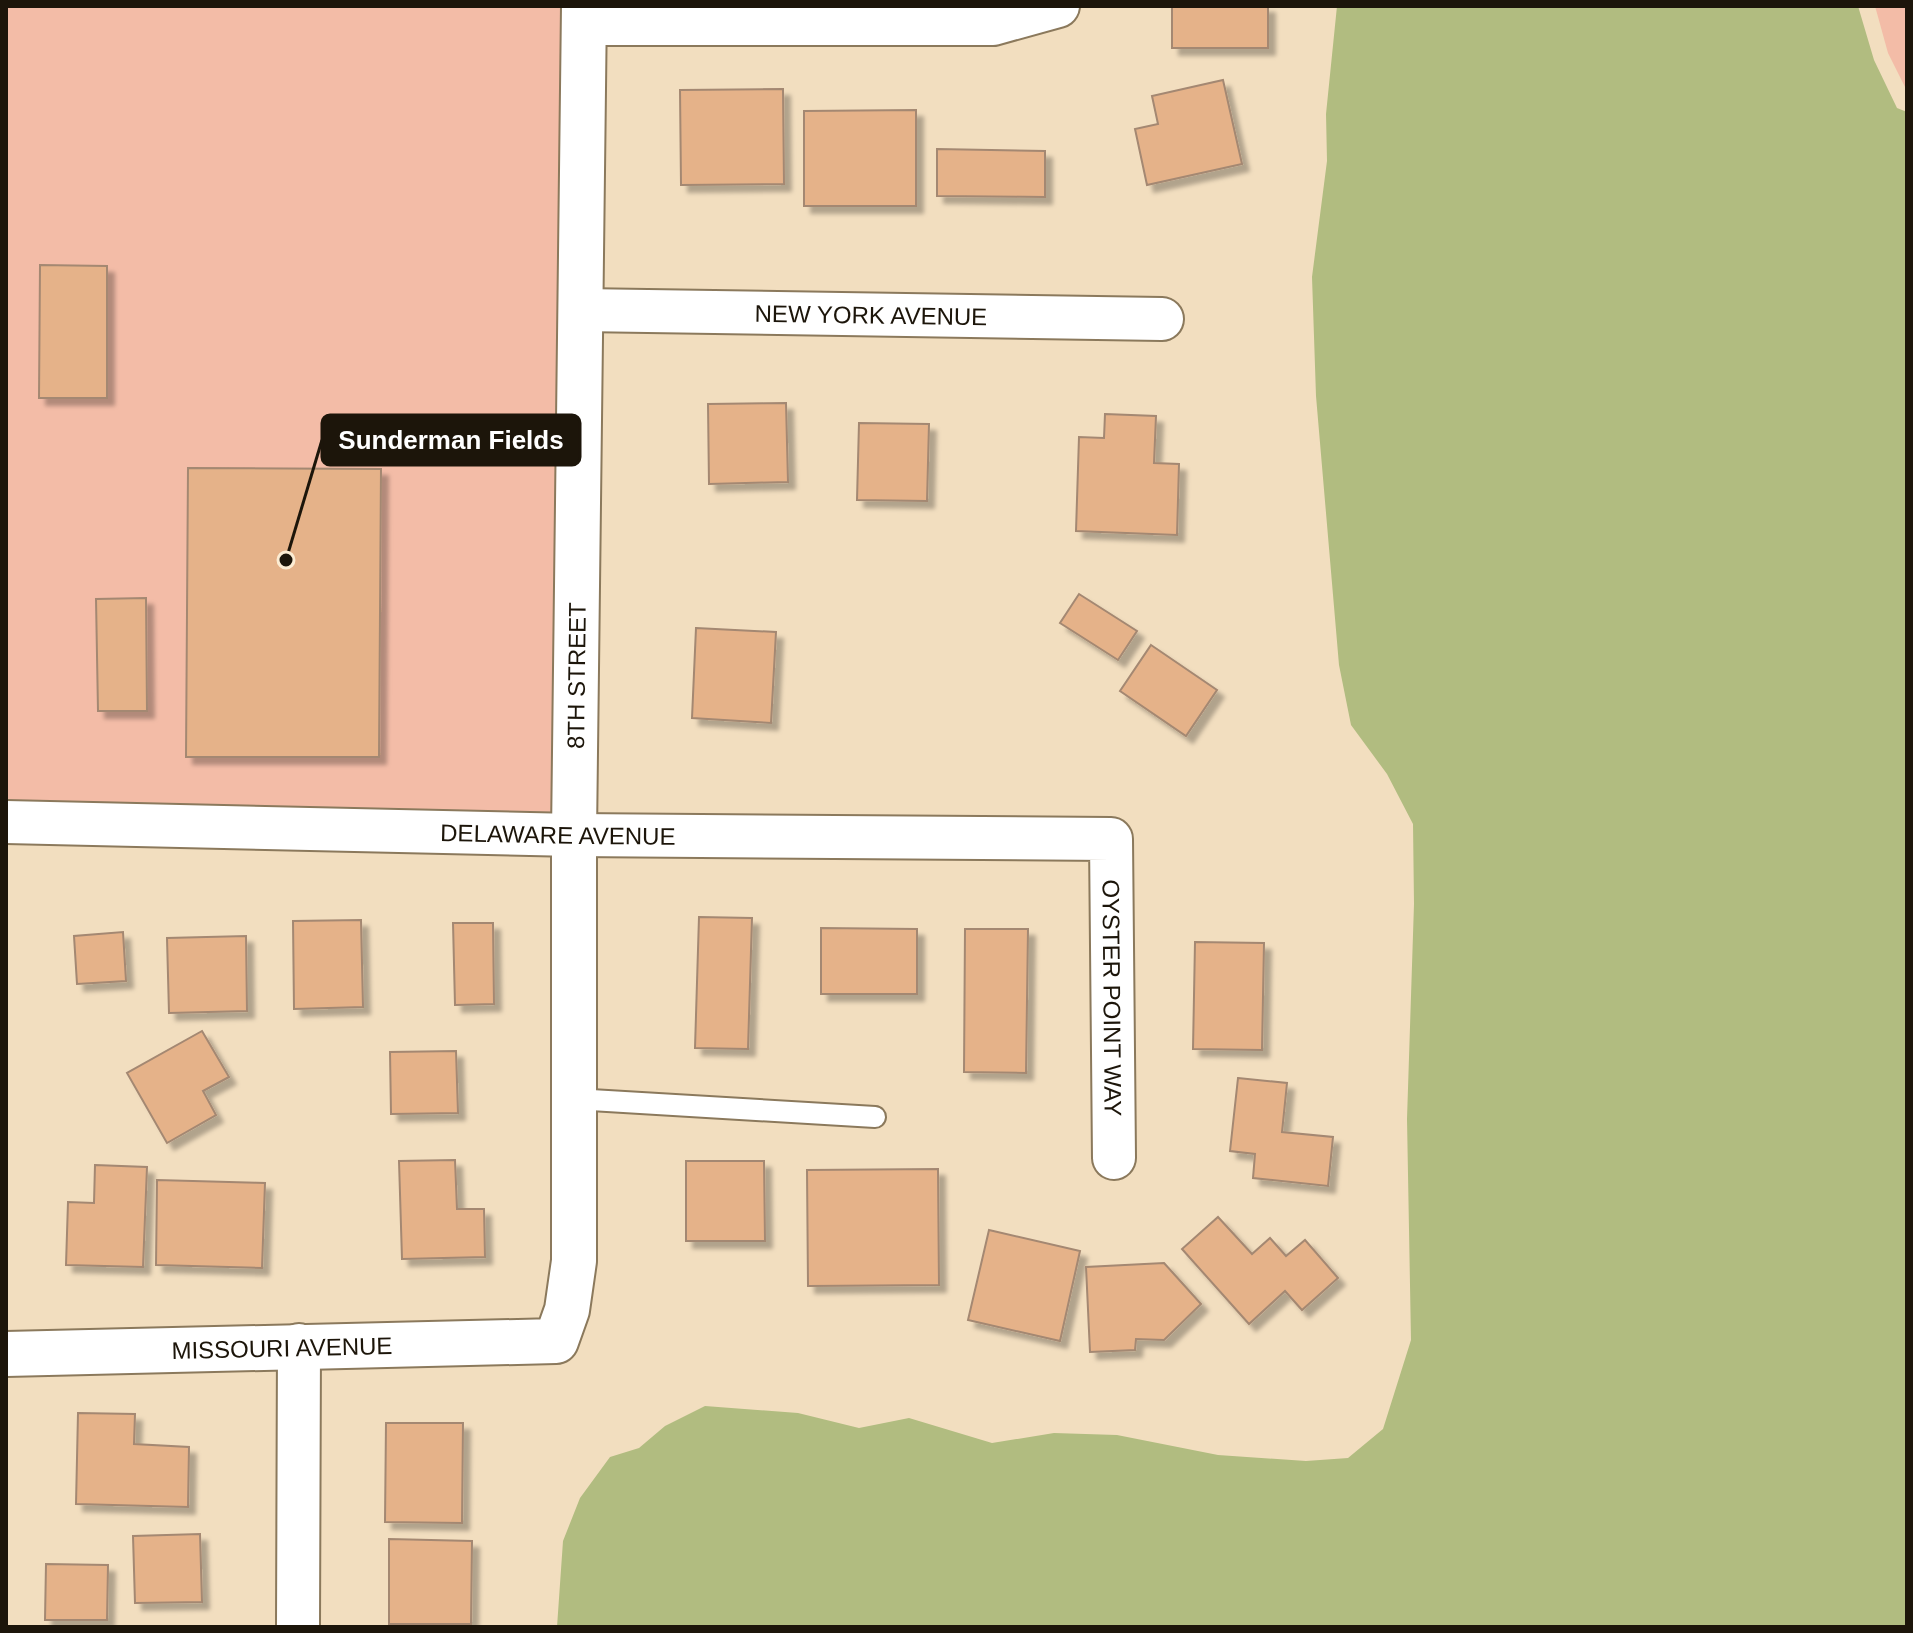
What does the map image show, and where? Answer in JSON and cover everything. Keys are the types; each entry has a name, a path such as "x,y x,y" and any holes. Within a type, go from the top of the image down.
{"street":[{"path":"584,15 993,24 1058,6"},
{"name":"8TH STREET","path":"556,1341 567,1310 574,1261 574,835 584,15"},
{"name":"NEW YORK AVENUE","path":"581,310 1162,319"},
{"name":"DELAWARE AVENUE","path":"6,822 574,835 1111,839"},
{"name":"OYSTER POINT WAY","path":"1111,839 1114,1158"},
{"name":"MISSOURI AVENUE","path":"6,1354 556,1341"},
{"path":"298,1627 299,1345"}],"lane":[{"path":"574,1099 875,1117"}],"shaded area":[{"path":"6,6 573,6 562,813 6,809"},
{"path":"1337,6 1858,6 1874,60 1897,108 1907,112 1907,1627 557,1627 563,1541 580,1498 610,1457 639,1448 665,1426 705,1406 798,1413 859,1428 909,1418 992,1443 1054,1433 1117,1435 1218,1455 1306,1461 1348,1458 1383,1429 1411,1340 1407,1119 1414,904 1413,824 1387,774 1351,725 1339,665 1316,396 1312,277 1327,161 1326,114"},
{"path":"1875,6 1907,6 1907,91 1888,53"}],"building":[{"path":"1172,6 1268,6 1268,48 1172,48"},
{"path":"1223,80 1242,164 1147,185 1135,129 1158,124 1152,96"},
{"path":"783,89 784,184 681,185 680,90"},
{"path":"916,110 916,206 804,206 804,111"},
{"path":"937,149 1045,151 1045,197 937,196"},
{"path":"40,265 107,266 107,398 39,398"},
{"path":"786,403 788,482 709,484 708,404"},
{"path":"1105,414 1156,416 1154,463 1179,464 1177,535 1076,531 1079,437 1104,438"},
{"path":"859,423 929,424 927,501 857,500"},
{"path":"188,468 381,469 379,757 186,757"},
{"path":"1079,594 1137,631 1118,660 1060,623"},
{"path":"146,598 147,711 98,711 96,599"},
{"path":"696,628 776,632 771,723 692,718"},
{"path":"1151,645 1217,690 1186,736 1120,691"},
{"path":"699,917 752,918 748,1049 695,1048"},
{"path":"361,920 363,1007 294,1009 293,921"},
{"path":"453,923 493,923 494,1004 455,1005"},
{"path":"821,928 917,929 917,994 821,994"},
{"path":"965,929 1028,929 1026,1073 964,1072"},
{"path":"123,932 126,981 77,984 74,936"},
{"path":"246,936 247,1011 169,1013 167,938"},
{"path":"1195,942 1264,943 1262,1050 1193,1049"},
{"path":"202,1031 229,1077 203,1091 216,1115 167,1143 127,1073"},
{"path":"456,1051 458,1113 391,1114 390,1052"},
{"path":"1238,1078 1287,1083 1282,1132 1333,1137 1328,1186 1253,1178 1255,1154 1230,1151"},
{"path":"455,1160 457,1209 484,1209 485,1257 402,1259 399,1161"},
{"path":"686,1161 764,1161 765,1241 686,1241"},
{"path":"95,1165 147,1167 143,1267 66,1265 68,1202 94,1203"},
{"path":"938,1169 939,1285 808,1286 807,1170"},
{"path":"157,1180 265,1183 262,1268 156,1265"},
{"path":"1218,1217 1252,1254 1270,1238 1286,1256 1305,1240 1338,1278 1302,1310 1285,1291 1249,1324 1182,1249"},
{"path":"989,1230 1080,1251 1060,1341 968,1320"},
{"path":"1164,1263 1201,1304 1164,1340 1136,1339 1135,1350 1090,1352 1086,1267"},
{"path":"78,1413 135,1414 134,1444 189,1447 188,1507 76,1504"},
{"path":"386,1423 463,1423 462,1523 385,1522"},
{"path":"200,1534 202,1602 135,1603 133,1536"},
{"path":"389,1539 472,1541 471,1624 389,1624"},
{"path":"46,1564 108,1565 107,1620 45,1620"}],"place":[{"name":"Sunderman Fields","path":"286,560"}]}
